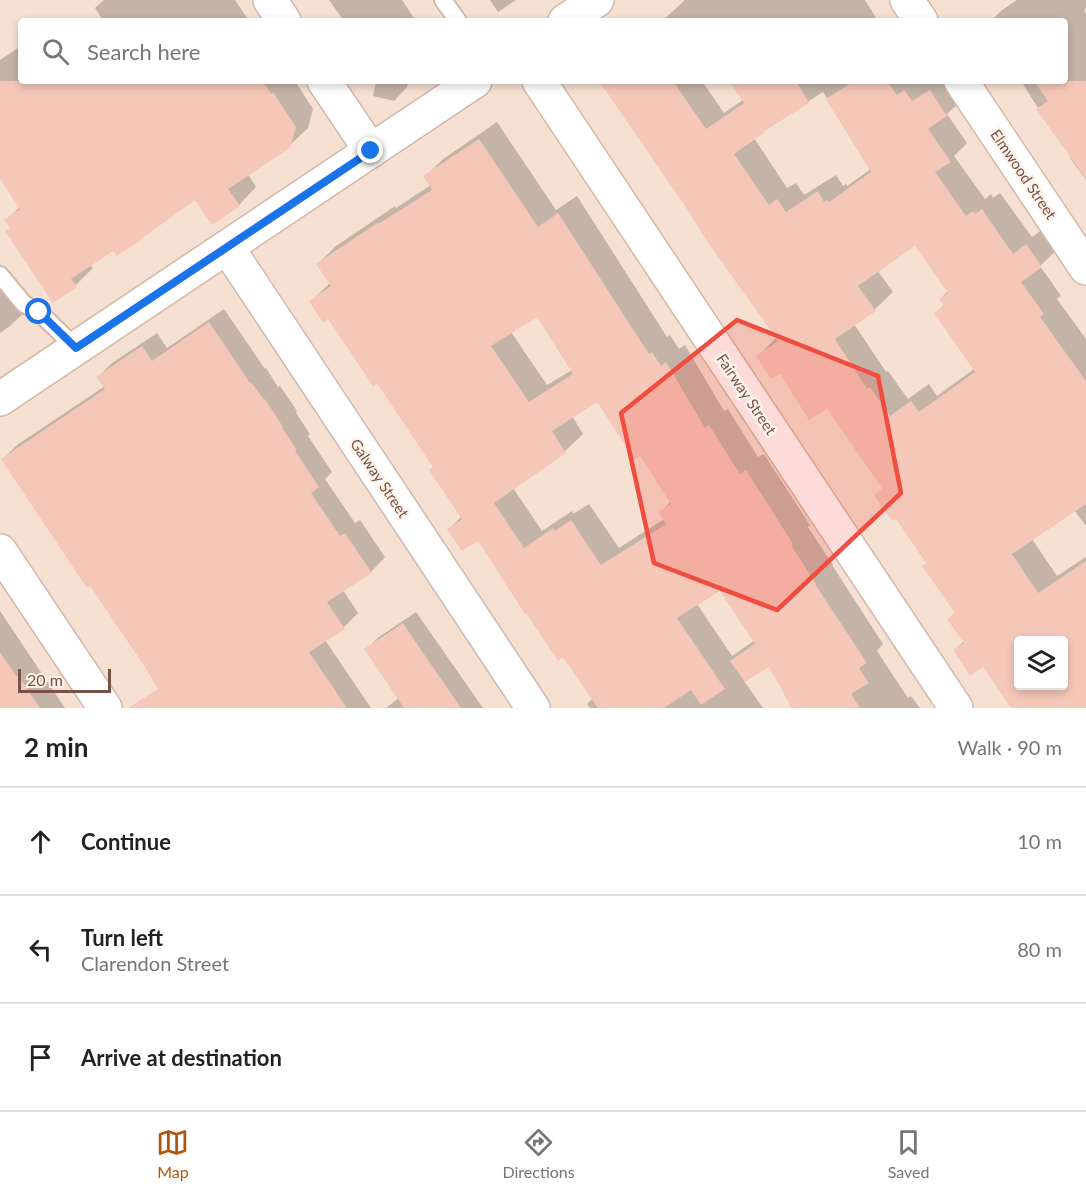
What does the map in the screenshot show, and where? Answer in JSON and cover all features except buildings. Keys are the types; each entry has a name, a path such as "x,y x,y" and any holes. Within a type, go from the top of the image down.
{"street":[{"path":"270,0 282,18"},
{"path":"570,18 597,0"},
{"path":"908,0 919,18"},
{"path":"326,84 371,151"},
{"path":"0,399 471,84"},
{"name":"Fairway Street","path":"541,84 956,708"},
{"name":"Elmwood Street","path":"964,84 1086,268"},
{"name":"Galway Street","path":"227,247 533,708"},
{"path":"0,551 105,708"}],"lane":[{"path":"443,0 456,18"},
{"path":"0,275 24,304 39,312 76,348"}],"highlighted area":[{"path":"737,320 878,376 901,493 777,610 654,563 621,413"}],"shaded area":[{"path":"0,0 1086,0 1086,708 0,708"}],"route":[{"path":"39,312 76,348 371,151"}]}
